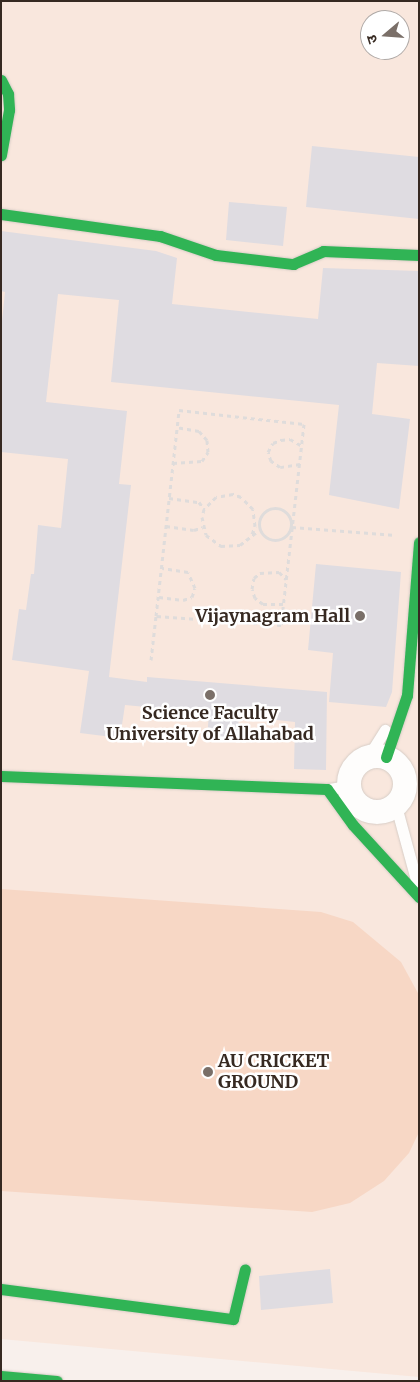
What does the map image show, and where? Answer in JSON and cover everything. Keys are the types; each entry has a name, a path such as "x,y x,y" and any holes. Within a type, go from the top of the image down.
{"street":[{"path":"1,80 8,94 9,110 1,156"},
{"path":"1,214 160,236 216,255 293,264 323,251 419,256"},
{"path":"338,787 354,767 377,757 407,695 419,542"},
{"path":"1,776 338,787 368,811 378,813 396,806 405,789 405,779 402,770 377,757"},
{"path":"338,787 353,825 419,895"},
{"path":"1,1289 233,1319 245,1269"},
{"path":"1,1376 57,1381"}],"lane":[{"path":"377,757 407,695"},
{"path":"396,806 408,852 415,868 419,895"}],"path":[{"path":"151,660 179,410 304,424 281,625 156,616"},
{"path":"173,463 202,461 208,452 207,440 199,431 176,427"},
{"path":"300,464 280,467 271,461 268,452 273,442 281,440 290,439 302,446"},
{"path":"204,509 216,497 233,494 248,502 253,509 262,514"},
{"path":"169,498 199,502 204,509 203,527 206,535 221,546 240,545 259,530 262,514 271,508 282,509 290,516 292,527 286,536 277,541 266,538 259,530"},
{"path":"252,534 255,526 253,509"},
{"path":"166,526 194,530 203,527"},
{"path":"292,527 399,536"},
{"path":"158,597 183,600 192,597 195,588 188,572 162,568"},
{"path":"283,604 263,604 255,598 252,589 254,578 260,573 279,572 286,579"}],"shaded area":[{"name":"Science Faculty University of Allahabad","path":"1,1 419,1 419,1377 1,1339"},
{"path":"1,889 321,912 353,922 401,962 419,995 419,1132 409,1153 384,1181 350,1203 312,1212 1,1191"}],"building":[{"path":"312,146 419,157 419,219 306,207"},
{"path":"229,202 287,207 283,246 226,240"},
{"path":"1,231 156,251 177,258 172,304 318,319 323,268 419,271 419,366 377,363 372,414 410,419 399,509 329,495 339,405 111,382 119,300 58,294 46,402 127,411 119,484 131,485 109,677 147,682 147,677 327,692 326,770 294,769 295,722 239,716 237,742 207,739 209,713 125,705 120,738 80,733 89,671 12,660 19,609 26,610 31,574 34,574 38,525 61,528 68,459 1,452 1,331 5,292 1,291"},
{"path":"316,564 401,572 392,692 386,707 329,702 333,653 308,650"},
{"path":"330,1269 333,1303 261,1310 259,1276"}],"traffic: fast":[{"path":"1,80 8,94 9,110 1,155"},
{"path":"1,214 160,236 216,255 293,264 323,251 419,255"},
{"path":"386,757 407,695 419,542"},
{"path":"1,776 327,789 353,825 419,897"},
{"path":"1,1289 233,1319 245,1269"},
{"path":"1,1376 57,1381"}],"place":[{"name":"Vijaynagram Hall","path":"360,616"},
{"name":"Science Faculty University of Allahabad","path":"210,695"},
{"name":"AU CRICKET GROUND","path":"208,1072"}]}
